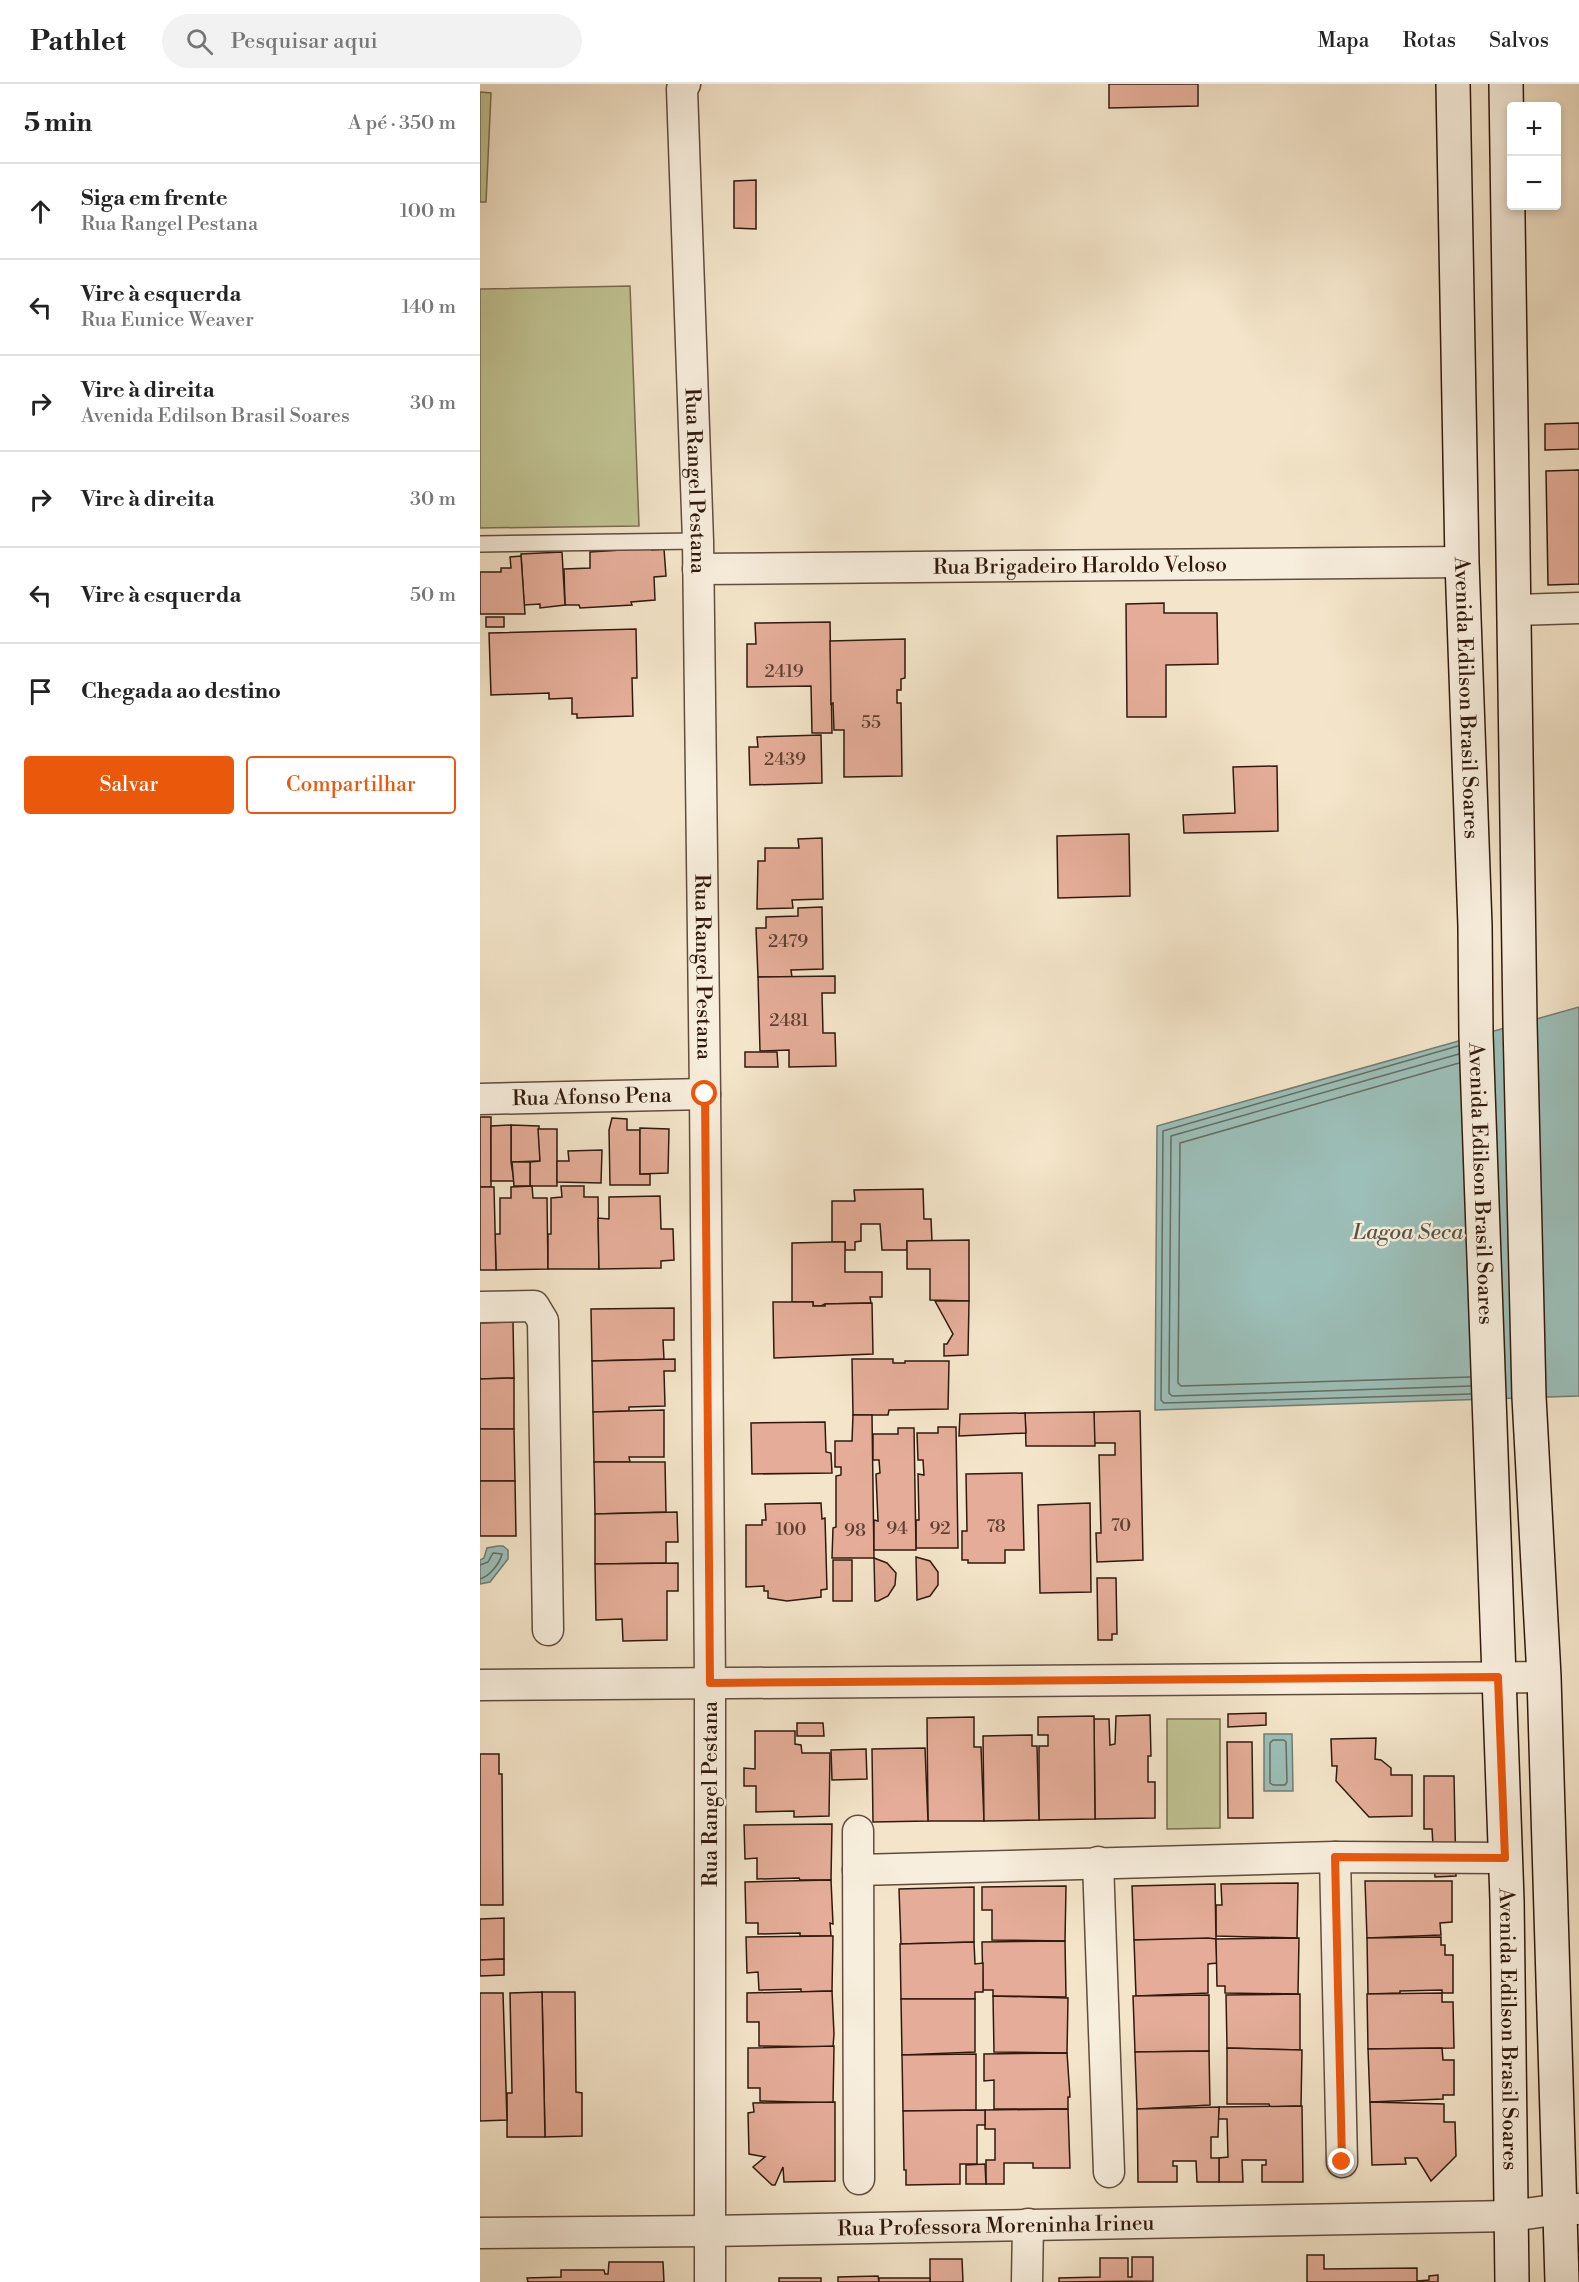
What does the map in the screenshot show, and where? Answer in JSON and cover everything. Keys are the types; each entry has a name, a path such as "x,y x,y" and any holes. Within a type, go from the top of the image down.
{"main road":[{"name":"Avenida Edilson Brasil Soares","path":"1453,84 1462,562 1475,914 1476,1035 1507,1900 1512,2282"},
{"name":"Avenida Edilson Brasil Soares","path":"1506,84 1520,1023 1529,1397 1544,1677 1550,1899 1570,2209 1562,2282"},
{"path":"1507,1900 1550,1899"}],"street":[{"name":"Rua Rangel Pestana","path":"685,84 682,89 698,555 705,1094 710,1683 710,2282"},
{"name":"Rua Brigadeiro Haroldo Veloso","path":"698,555 1462,562"},
{"path":"1514,610 1579,608"},
{"name":"Rua Afonso Pena","path":"480,1099 705,1094"},
{"path":"480,1307 534,1306 543,1321 548,1630"},
{"path":"480,1685 1544,1677"},
{"path":"858,1831 859,2179"},
{"path":"858,1870 1335,1857 1505,1858"},
{"path":"1335,1857 1342,2162"},
{"path":"1098,1862 1109,2172"},
{"name":"Rua Professora Moreninha Irineu","path":"480,2233 1511,2216 1570,2209"},
{"path":"1027,2282 1028,2224"}],"lane":[{"path":"480,544 698,555"}],"green space":[{"path":"480,92 491,93 486,202 480,202"},
{"path":"630,286 639,526 480,528 480,289"},
{"path":"1167,1719 1220,1719 1220,1828 1167,1829"}],"water":[{"name":"Lagoa Seca","path":"1579,1007 1579,1396 1155,1410 1157,1126"},
{"path":"503,1546 508,1550 508,1559 490,1582 480,1584 480,1560 484,1558 487,1548"},
{"path":"1264,1734 1292,1734 1293,1791 1264,1791"}],"building":[{"path":"1109,84 1198,84 1198,106 1109,108"},
{"path":"756,180 756,229 734,228 734,181"},
{"path":"1579,423 1579,449 1545,450 1545,424"},
{"path":"1579,470 1579,584 1548,585 1546,471"},
{"path":"652,548 652,550 664,549 666,576 654,577 655,600 631,602 632,605 580,608 579,605 565,605 564,569 590,568 590,552"},
{"path":"562,552 565,605 540,608 540,604 524,605 521,554"},
{"path":"521,556 525,614 480,614 480,572 501,572 501,568 511,568 510,557"},
{"path":"1164,603 1164,613 1217,613 1218,664 1166,665 1166,717 1127,717 1126,604"},
{"path":"486,617 504,617 504,627 486,627"},
{"path":"830,622 832,733 812,733 811,686 747,687 747,644 756,644 755,623"},
{"path":"636,629 637,678 632,678 633,716 577,718 577,714 572,714 572,698 549,699 549,693 491,695 489,633"},
{"path":"905,639 905,678 901,679 901,690 897,690 897,703 901,703 902,776 844,777 844,730 834,730 833,703 831,704 830,641"},
{"path":"821,735 822,783 750,785 749,747 758,747 757,737"},
{"path":"1277,766 1278,831 1184,833 1183,815 1235,813 1233,767"},
{"path":"1129,834 1130,896 1058,898 1057,836"},
{"path":"822,838 823,899 792,900 793,908 757,909 758,861 765,861 765,848 799,848 798,839"},
{"path":"822,907 823,969 791,970 792,977 758,977 756,928 766,928 766,917 798,916 798,908"},
{"path":"835,976 835,993 822,993 823,1033 835,1033 836,1066 789,1067 789,1050 760,1051 758,977"},
{"path":"745,1052 777,1052 778,1067 745,1067"},
{"path":"480,1117 491,1117 491,1187 480,1187"},
{"path":"612,1118 627,1119 627,1130 640,1130 640,1174 650,1174 650,1185 610,1185 609,1130"},
{"path":"511,1125 539,1126 540,1161 511,1162"},
{"path":"511,1125 511,1162 514,1181 491,1181 491,1126"},
{"path":"640,1128 669,1129 668,1173 640,1174"},
{"path":"538,1129 557,1129 557,1186 530,1186 530,1162 540,1161"},
{"path":"602,1150 601,1183 557,1182 557,1161 569,1161 568,1151"},
{"path":"512,1162 530,1162 530,1186 514,1186"},
{"path":"532,1186 533,1198 547,1198 548,1269 496,1270 495,1234 500,1234 500,1198 511,1198 511,1187"},
{"path":"561,1186 584,1186 584,1197 598,1197 599,1269 548,1269 551,1198 562,1197"},
{"path":"480,1187 494,1187 496,1270 480,1270"},
{"path":"923,1189 924,1219 931,1219 932,1241 907,1241 907,1250 882,1250 880,1224 861,1224 861,1241 855,1242 855,1250 845,1250 845,1242 832,1242 832,1201 855,1201 854,1190"},
{"path":"660,1196 661,1229 673,1229 674,1260 661,1261 661,1268 599,1269 598,1218 609,1219 609,1197"},
{"path":"969,1240 969,1301 930,1300 930,1269 907,1269 907,1241"},
{"path":"845,1242 845,1272 882,1272 882,1297 870,1297 871,1303 821,1306 813,1306 813,1302 792,1302 792,1243"},
{"path":"935,1301 969,1301 968,1355 944,1356 944,1344 947,1344 953,1334"},
{"path":"773,1302 813,1302 813,1306 872,1303 873,1354 774,1358"},
{"path":"674,1308 674,1340 663,1340 664,1359 592,1361 591,1309"},
{"path":"513,1322 514,1378 480,1379 480,1323"},
{"path":"675,1359 675,1371 664,1371 665,1406 629,1407 629,1411 593,1412 592,1361"},
{"path":"852,1359 893,1359 893,1363 949,1361 948,1409 889,1410 888,1415 853,1415"},
{"path":"514,1378 514,1429 480,1429 480,1379"},
{"path":"664,1410 664,1457 629,1457 630,1462 594,1462 593,1412"},
{"path":"1140,1411 1143,1560 1097,1562 1096,1533 1101,1533 1099,1455 1115,1455 1115,1443 1094,1443 1094,1412"},
{"path":"1094,1412 1095,1446 1026,1446 1025,1413"},
{"path":"1025,1413 1026,1433 959,1436 960,1414"},
{"path":"853,1415 872,1415 874,1558 832,1558 833,1528 836,1527 836,1476 841,1475 841,1467 835,1467 835,1441 852,1441"},
{"path":"825,1422 826,1452 831,1453 832,1473 752,1474 751,1423"},
{"path":"938,1427 956,1427 958,1548 916,1548 916,1520 919,1520 918,1474 924,1475 923,1460 918,1460 917,1433 938,1433"},
{"path":"898,1428 914,1428 916,1550 874,1550 874,1520 878,1521 876,1474 880,1473 879,1460 873,1460 873,1434 898,1434"},
{"path":"480,1429 514,1429 515,1481 480,1481"},
{"path":"594,1462 665,1462 666,1512 595,1514"},
{"path":"1022,1473 1024,1550 1005,1550 1005,1563 968,1563 968,1560 962,1560 962,1531 967,1531 966,1474"},
{"path":"480,1481 515,1481 516,1536 480,1536"},
{"path":"821,1503 822,1519 825,1518 827,1589 821,1590 821,1597 787,1601 768,1598 768,1591 764,1591 764,1586 746,1587 746,1525 762,1525 762,1520 766,1520 765,1504"},
{"path":"1090,1503 1091,1592 1040,1593 1038,1505"},
{"path":"677,1512 678,1542 666,1542 666,1563 595,1564 595,1514"},
{"path":"916,1557 930,1561 938,1572 938,1585 930,1596 917,1600"},
{"path":"874,1558 887,1563 896,1573 895,1585 888,1596 878,1601 875,1601"},
{"path":"833,1560 852,1560 852,1601 833,1601"},
{"path":"678,1563 678,1591 667,1591 667,1640 623,1641 622,1619 596,1620 595,1564"},
{"path":"1097,1578 1116,1578 1117,1634 1112,1634 1112,1640 1098,1640"},
{"path":"1266,1713 1266,1725 1228,1727 1228,1714"},
{"path":"1150,1715 1151,1756 1148,1756 1148,1782 1155,1782 1155,1818 1095,1819 1094,1719 1109,1719 1110,1745 1115,1744 1116,1716"},
{"path":"1094,1716 1095,1819 1039,1820 1039,1746 1048,1746 1048,1735 1038,1735 1038,1717"},
{"path":"974,1717 974,1747 981,1747 984,1821 928,1821 927,1718"},
{"path":"797,1723 823,1723 824,1736 797,1736"},
{"path":"755,1731 795,1731 795,1744 801,1745 802,1753 830,1753 829,1816 794,1817 794,1811 756,1812 756,1786 744,1786 744,1768 755,1769"},
{"path":"1032,1735 1032,1746 1037,1746 1039,1820 984,1821 983,1736"},
{"path":"1376,1738 1375,1759 1381,1760 1391,1768 1391,1775 1412,1775 1412,1816 1369,1817 1336,1781 1337,1766 1332,1766 1331,1739"},
{"path":"1227,1742 1252,1742 1253,1818 1228,1818"},
{"path":"925,1748 928,1821 873,1822 872,1749"},
{"path":"866,1749 867,1779 832,1780 831,1750"},
{"path":"480,1754 499,1754 499,1774 502,1774 503,1905 480,1905"},
{"path":"1424,1776 1454,1776 1456,1876 1435,1877 1432,1829 1424,1829"},
{"path":"832,1824 831,1880 757,1879 757,1858 745,1859 744,1825"},
{"path":"831,1880 833,1924 830,1923 831,1936 800,1936 800,1933 758,1934 758,1923 746,1923 745,1882"},
{"path":"1365,1881 1452,1881 1452,1922 1440,1923 1441,1935 1367,1938"},
{"path":"1298,1883 1297,1938 1216,1936 1216,1905 1222,1905 1221,1884"},
{"path":"1215,1884 1216,1939 1134,1940 1132,1886"},
{"path":"1066,1886 1065,1941 992,1940 992,1910 982,1910 982,1887"},
{"path":"974,1887 974,1942 901,1944 899,1889"},
{"path":"504,1918 504,1959 480,1960 480,1919"},
{"path":"833,1936 832,1991 759,1990 758,1972 747,1973 746,1937"},
{"path":"1441,1937 1441,1945 1445,1945 1445,1955 1453,1955 1453,1993 1442,1993 1442,1990 1368,1994 1367,1938"},
{"path":"1299,1938 1298,1994 1225,1993 1225,1986 1217,1986 1216,1939"},
{"path":"1216,1939 1217,1963 1208,1964 1208,1993 1136,1996 1134,1940"},
{"path":"1065,1941 1066,1997 993,1996 993,1990 983,1990 982,1942"},
{"path":"974,1942 975,1964 983,1963 983,1992 975,1992 975,1999 901,1999 900,1944"},
{"path":"504,1959 504,1975 480,1976 480,1960"},
{"path":"832,1991 833,2047 759,2046 759,2022 747,2022 747,1993"},
{"path":"542,1992 575,1992 576,2092 582,2093 582,2136 545,2137"},
{"path":"542,1992 545,2137 507,2137 507,2093 512,2093 510,1993"},
{"path":"480,1993 503,1993 507,2120 480,2121"},
{"path":"1442,1993 1442,2002 1453,2002 1454,2048 1368,2049 1367,1994"},
{"path":"1300,1994 1300,2050 1227,2048 1226,1995"},
{"path":"1209,1995 1209,2051 1135,2052 1133,1996"},
{"path":"993,1996 1068,1998 1067,2053 994,2052"},
{"path":"901,1999 975,1999 975,2052 902,2055"},
{"path":"834,2046 833,2103 760,2101 760,2088 748,2088 748,2048"},
{"path":"1227,2048 1302,2050 1301,2106 1270,2107 1269,2104 1227,2104"},
{"path":"1442,2048 1443,2060 1454,2060 1454,2095 1443,2095 1443,2099 1370,2102 1368,2049"},
{"path":"1209,2051 1210,2105 1137,2109 1135,2052"},
{"path":"1067,2053 1070,2097 1068,2097 1068,2109 994,2109 994,2080 984,2081 984,2054"},
{"path":"976,2054 976,2110 903,2111 902,2055"},
{"path":"835,2102 835,2181 784,2182 783,2167 775,2185 772,2185 753,2167 765,2157 749,2154 748,2113 754,2112 753,2103"},
{"path":"1370,2102 1444,2104 1444,2122 1455,2122 1456,2156 1431,2181 1417,2158 1405,2158 1406,2164 1372,2165"},
{"path":"1302,2106 1303,2182 1262,2182 1262,2165 1266,2165 1266,2160 1242,2160 1243,2182 1219,2182 1219,2158 1228,2157 1227,2119 1218,2119 1219,2107"},
{"path":"1219,2107 1218,2137 1211,2137 1211,2158 1219,2158 1219,2182 1197,2182 1196,2161 1173,2161 1173,2166 1177,2166 1177,2182 1138,2182 1137,2109"},
{"path":"1068,2109 1070,2168 1033,2168 1033,2163 1004,2163 1004,2184 986,2184 986,2160 995,2160 995,2129 985,2129 985,2110"},
{"path":"985,2110 985,2125 977,2125 977,2164 960,2164 960,2184 906,2185 903,2111"},
{"path":"985,2164 986,2184 966,2184 966,2165"},
{"path":"1307,2255 1324,2255 1324,2269 1417,2268 1417,2281 1429,2280 1429,2276 1438,2275 1438,2282 1307,2282"},
{"path":"1132,2257 1153,2257 1153,2281 1059,2282 1059,2278 1100,2277 1100,2258 1128,2258 1128,2277 1132,2277"},
{"path":"930,2259 962,2259 963,2282 930,2282"},
{"path":"609,2262 663,2262 664,2282 528,2282 527,2278 561,2277 561,2270 604,2270 605,2274 608,2274"},
{"path":"878,2276 879,2282 838,2282 838,2277"},
{"path":"779,2278 821,2278 821,2282 779,2282"},
{"path":"879,2278 930,2278 930,2282 879,2282"}],"route":[{"path":"705,1094 710,1683 1498,1677 1505,1858 1335,1857 1342,2162"}]}
